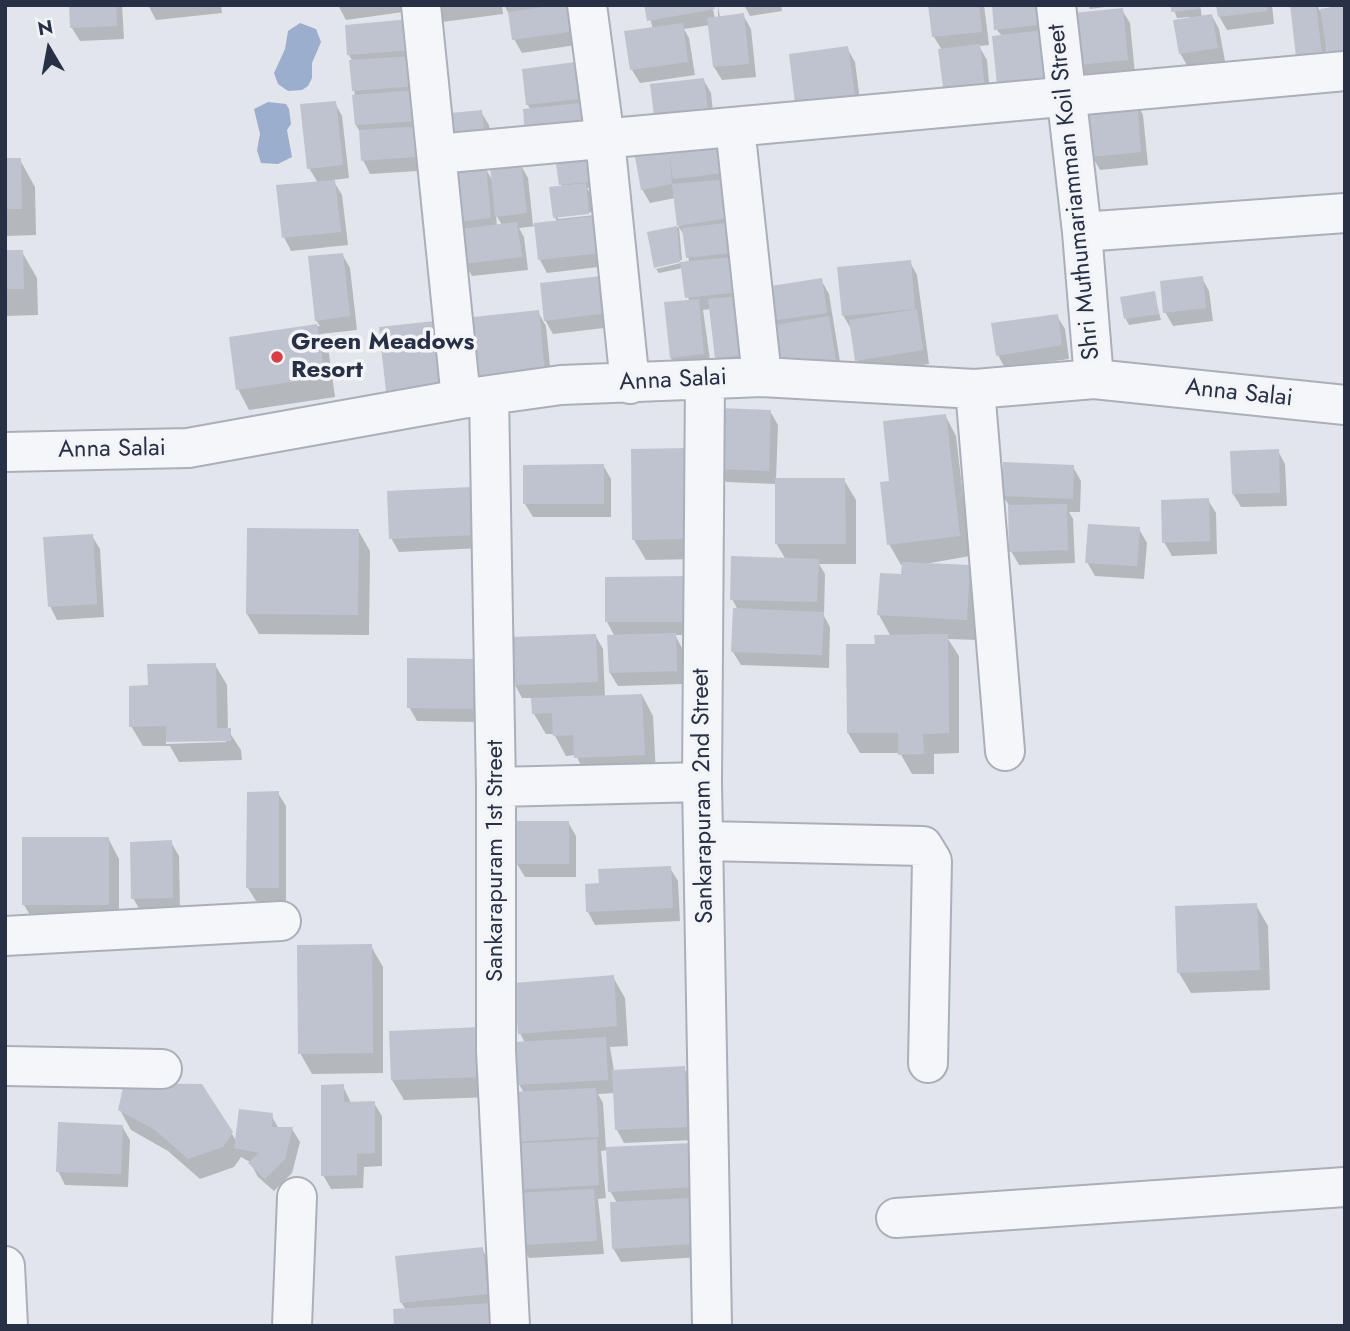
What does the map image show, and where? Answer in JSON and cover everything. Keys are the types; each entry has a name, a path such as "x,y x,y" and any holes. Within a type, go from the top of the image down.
{"street":[{"name":"Sankarapuram 1st Street","path":"421,5 437,155 475,397 496,786 496,1051 510,1326"},
{"path":"587,5 605,140 630,384"},
{"name":"Shri Muthumariamman Koil Street","path":"1056,5 1068,94 1094,379"},
{"path":"437,155 1068,94 1345,71"},
{"path":"735,127 762,377"},
{"path":"1082,232 1345,213"},
{"name":"Anna Salai","path":"5,453 188,448 475,397 561,385 705,379 762,377 975,389 1094,379 1345,405"},
{"name":"Sankarapuram 2nd Street","path":"705,379 702,782 712,1326"},
{"path":"975,389 1005,751"},
{"path":"496,786 702,782"},
{"path":"705,841 923,846 932,861 928,1063"},
{"path":"5,936 281,921"},
{"path":"5,1066 162,1069"},
{"path":"896,1218 1345,1187"},
{"path":"292,1326 297,1197"},
{"path":"5,1266 8,1326 30,1326"}],"water":[{"path":"300,23 316,29 321,42 312,63 312,78 308,86 302,90 288,91 278,84 274,73 285,49 288,31"},
{"path":"268,102 286,104 289,109 291,124 287,130 292,157 278,164 261,163 257,150 260,134 254,109"}],"building":[{"path":"69,5 116,5 117,26 70,28"},
{"path":"573,5 576,31 512,40 508,12"},
{"path":"644,5 714,5 715,9 647,21"},
{"path":"928,5 979,5 982,32 932,37"},
{"path":"992,5 1043,5 1045,24 994,30"},
{"path":"1171,5 1199,5 1199,9 1171,12"},
{"path":"1216,5 1267,5 1267,11 1218,17"},
{"path":"1290,5 1316,5 1323,63 1297,66"},
{"path":"1344,5 1345,50 1327,52 1320,9"},
{"path":"1123,8 1128,60 1078,65 1073,13"},
{"path":"744,13 749,64 713,67 707,18"},
{"path":"1212,14 1218,48 1179,54 1173,20"},
{"path":"410,19 412,50 347,55 345,25"},
{"path":"683,23 688,62 630,70 624,31"},
{"path":"1045,30 1052,88 998,94 992,36"},
{"path":"980,44 985,90 944,95 938,49"},
{"path":"848,46 855,95 795,103 789,54"},
{"path":"414,56 416,86 352,91 349,60"},
{"path":"583,61 587,98 526,105 522,69"},
{"path":"704,78 709,118 655,125 650,84"},
{"path":"417,90 419,121 355,125 352,95"},
{"path":"1137,100 1141,152 1091,157 1086,105"},
{"path":"336,101 343,165 307,169 300,104"},
{"path":"591,102 594,129 525,137 523,109"},
{"path":"482,110 485,140 444,145 440,114"},
{"path":"424,126 426,156 361,161 359,130"},
{"path":"728,142 732,172 673,179 669,153 672,184 641,190 634,151"},
{"path":"594,152 597,181 559,185 555,157"},
{"path":"5,158 21,158 22,209 5,209"},
{"path":"521,163 527,213 495,217 490,166"},
{"path":"486,165 491,218 456,222 450,169"},
{"path":"731,179 735,217 677,226 672,184"},
{"path":"335,180 341,232 282,238 276,185"},
{"path":"586,183 589,214 553,218 549,187"},
{"path":"605,215 609,252 538,260 534,223"},
{"path":"517,222 522,257 463,264 459,229"},
{"path":"735,222 739,252 686,258 682,228"},
{"path":"677,226 680,262 654,268 647,232"},
{"path":"5,250 23,250 24,289 5,289"},
{"path":"343,253 350,316 315,321 308,256"},
{"path":"744,256 748,291 685,298 680,262"},
{"path":"911,260 915,309 842,316 837,267"},
{"path":"610,275 615,312 544,321 540,283"},
{"path":"1203,276 1206,308 1163,313 1160,281"},
{"path":"822,278 827,313 763,322 758,288"},
{"path":"1155,291 1159,314 1124,319 1120,297"},
{"path":"747,295 754,354 715,358 708,299"},
{"path":"699,299 704,354 670,358 664,302"},
{"path":"917,309 923,350 855,361 849,320"},
{"path":"539,310 545,373 480,380 473,317"},
{"path":"1058,314 1062,345 996,356 991,323"},
{"path":"829,316 836,361 771,371 764,327"},
{"path":"444,320 451,385 386,392 379,327"},
{"name":"Green Meadows Resort","path":"317,324 325,377 236,390 229,337"},
{"path":"719,408 771,410 769,471 717,469"},
{"path":"946,414 960,536 887,545 880,482 889,481 883,421"},
{"path":"689,448 690,539 632,540 631,449"},
{"path":"1279,449 1280,493 1232,494 1230,451"},
{"path":"1003,462 1074,465 1073,499 1002,496"},
{"path":"604,464 604,504 523,504 523,465"},
{"path":"775,478 845,478 846,544 775,544"},
{"path":"472,487 474,535 389,539 387,491"},
{"path":"1209,498 1210,541 1162,543 1161,500"},
{"path":"1067,504 1068,550 1009,552 1008,505"},
{"path":"1088,524 1140,527 1137,566 1085,563"},
{"path":"247,528 359,529 358,615 246,614"},
{"path":"93,534 97,604 48,607 43,537"},
{"path":"731,556 819,559 817,602 730,600"},
{"path":"902,562 970,565 967,620 877,615 880,573 901,574"},
{"path":"687,576 687,622 605,622 605,577"},
{"path":"733,608 824,612 822,655 731,652"},
{"path":"676,633 677,671 609,673 607,635"},
{"path":"596,634 598,682 513,685 511,637"},
{"path":"948,634 949,733 923,734 924,754 898,755 898,733 847,733 846,644 875,644 874,635"},
{"path":"407,658 473,659 473,709 407,708"},
{"path":"216,663 217,728 231,728 231,741 166,742 166,726 129,727 129,686 148,685 147,664"},
{"path":"642,694 645,755 574,758 573,735 553,736 552,713 532,714 531,698"},
{"path":"279,791 279,888 246,888 247,792"},
{"path":"515,821 569,821 569,864 515,864"},
{"path":"22,837 109,837 109,905 22,905"},
{"path":"172,840 173,898 131,899 130,842"},
{"path":"671,866 673,908 586,912 585,884 599,883 598,869"},
{"path":"1257,903 1260,970 1177,973 1175,906"},
{"path":"372,944 373,1053 298,1054 297,945"},
{"path":"614,975 617,1026 518,1034 514,983"},
{"path":"482,1027 484,1077 391,1080 389,1031"},
{"path":"606,1037 608,1080 517,1085 515,1042"},
{"path":"685,1066 687,1127 615,1130 612,1070"},
{"path":"124,1083 202,1084 233,1132 223,1147 188,1159 155,1130 118,1110"},
{"path":"344,1084 344,1102 375,1101 375,1153 357,1154 357,1175 321,1176 321,1085"},
{"path":"596,1088 599,1137 512,1142 509,1092"},
{"path":"239,1109 273,1113 272,1127 293,1127 285,1159 265,1179 248,1163 259,1153 234,1148"},
{"path":"58,1122 123,1125 121,1174 56,1172"},
{"path":"597,1139 599,1185 512,1190 510,1144"},
{"path":"692,1143 694,1187 608,1192 606,1147"},
{"path":"594,1189 597,1241 520,1245 517,1193"},
{"path":"691,1198 694,1244 612,1249 610,1202"},
{"path":"483,1247 488,1294 400,1303 395,1256"},
{"path":"492,1303 493,1326 394,1326 393,1309"}],"place":[{"name":"Green Meadows Resort","path":"277,357"}]}
